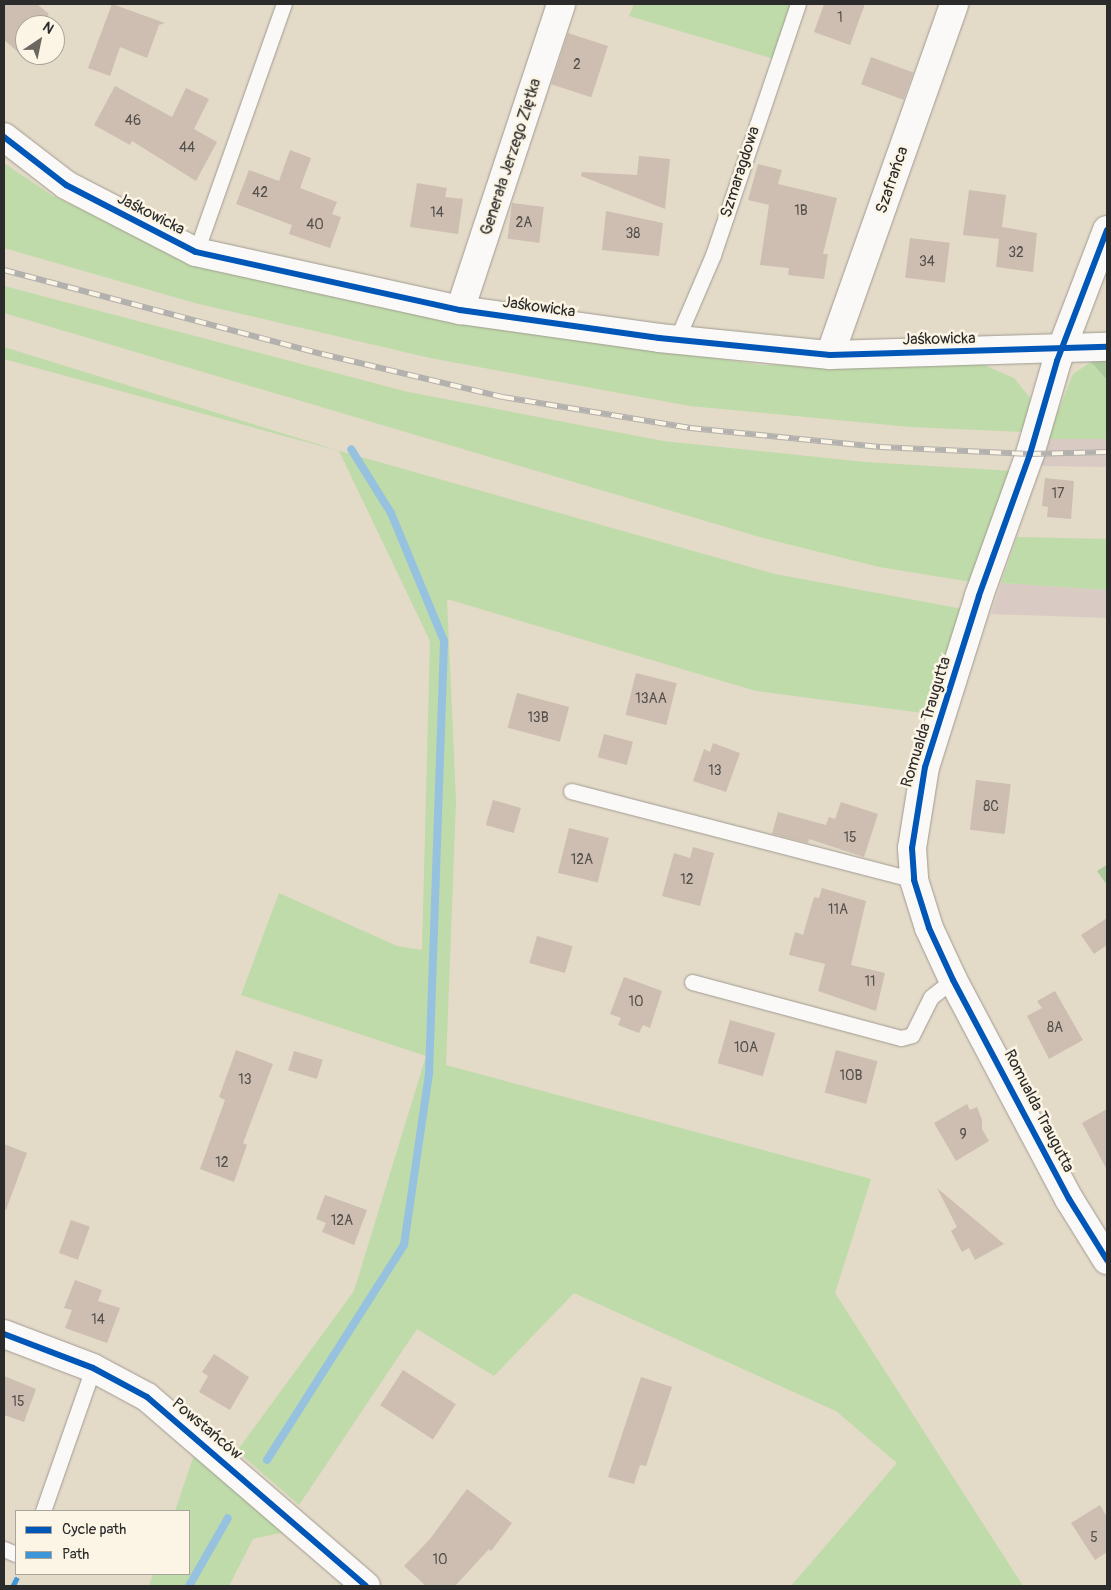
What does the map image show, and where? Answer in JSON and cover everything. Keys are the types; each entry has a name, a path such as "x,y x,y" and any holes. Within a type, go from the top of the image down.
{"street":[{"name":"Generała Jerzego Ziętka","path":"460,310 561,4"},
{"name":"Szafrańca","path":"830,355 954,4"},
{"name":"Jaśkowicka","path":"4,136 66,185 196,252 460,310 677,340 830,355 1107,347"},
{"name":"Romualda Traugutta","path":"1107,230 1063,349 925,767 914,824 914,880 930,928 953,980 1069,1199 1107,1260"},
{"name":"Powstańców","path":"4,1334 93,1368 147,1397 366,1586"}],"lane":[{"path":"196,252 284,4"},
{"name":"Szmaragdowa","path":"677,340 713,255 798,4"},
{"path":"571,791 914,880"},
{"path":"692,982 901,1038 912,1035 931,997 953,980"},
{"path":"42,1510 93,1368"}],"shaded area":[{"path":"1047,439 1107,439 1107,467 1039,466"},
{"path":"1001,583 1107,590 1107,618 991,614"}],"green space":[{"path":"634,4 805,4 784,62 629,16"},
{"path":"4,163 53,196 192,262 452,321 762,365 979,363 1014,378 1031,399 1025,432 910,427 690,406 430,358 195,303 4,248"},
{"path":"4,286 408,392 663,441 865,462 1013,471 972,582 879,567 763,538 4,313"},
{"path":"4,347 340,451 775,574 963,609 923,713 756,691 447,599 456,801 446,1065 871,1179 835,1293 1023,1586 791,1586 897,1463 836,1411 574,1293 494,1376 417,1329 299,1505 237,1451 354,1291 426,1056 241,995 279,893 397,946 422,950 430,641 339,451 4,359"},
{"path":"1107,361 1107,380 1091,362"},
{"path":"1091,362 1107,380 1107,439 1047,439 1073,374"},
{"path":"1017,537 1107,539 1107,590 1001,583"},
{"path":"1107,865 1107,885 1097,871"},
{"path":"195,1452 284,1532 253,1539 229,1586 149,1586 153,1575 190,1575 190,1510 175,1510"}],"building":[{"path":"4,4 37,4 49,14 15,15 15,49 4,40"},
{"path":"112,4 165,23 159,25 147,58 120,47 110,76 88,68"},
{"path":"824,4 865,4 850,45 814,32"},
{"path":"568,33 608,46 591,97 551,84"},
{"path":"871,57 913,72 903,100 861,84"},
{"path":"115,86 172,117 186,88 209,99 194,129 217,142 196,181 132,141 130,145 94,125"},
{"path":"290,150 311,158 300,188 337,202 332,214 341,217 330,248 289,234 292,225 236,204 249,170 279,181"},
{"path":"639,156 670,159 665,209 581,176 582,172 637,175"},
{"path":"758,164 782,170 778,184 837,198 823,254 828,254 824,279 788,275 789,268 760,265 769,205 748,200"},
{"path":"417,183 447,188 445,197 463,199 458,234 410,227"},
{"path":"969,190 1006,195 1002,227 1037,233 1033,272 996,267 999,239 963,235"},
{"path":"512,203 544,207 539,243 508,239"},
{"path":"606,211 663,223 659,256 602,250"},
{"path":"910,238 950,243 945,283 905,278"},
{"path":"1045,478 1074,481 1071,519 1047,517 1048,507 1042,506"},
{"path":"636,673 677,683 666,725 626,715"},
{"path":"517,693 569,707 560,742 508,728"},
{"path":"604,734 633,742 627,765 598,757"},
{"path":"713,743 740,753 726,792 693,781 704,749 710,752"},
{"path":"976,780 1011,784 1005,834 970,830"},
{"path":"493,800 521,808 514,833 486,825"},
{"path":"841,802 878,814 864,857 809,839 808,843 772,834 778,812 826,825 829,817 835,819"},
{"path":"569,828 609,838 598,883 558,873"},
{"path":"693,847 714,853 700,906 662,896 674,853 690,858"},
{"path":"822,888 866,901 851,965 885,973 876,1011 818,991 825,964 789,955 795,932 803,935 814,897 819,898"},
{"path":"1107,918 1107,945 1094,954 1081,935"},
{"path":"537,936 573,946 565,973 529,963"},
{"path":"624,977 662,991 650,1028 643,1025 639,1033 618,1025 621,1018 610,1014"},
{"path":"1055,991 1083,1040 1049,1059 1027,1016 1042,1008 1037,1001"},
{"path":"730,1020 775,1033 763,1076 718,1063"},
{"path":"236,1050 273,1064 243,1143 247,1145 234,1182 200,1169 225,1100 219,1097"},
{"path":"836,1050 878,1061 866,1104 825,1093"},
{"path":"294,1051 323,1060 317,1079 288,1070"},
{"path":"967,1104 970,1110 977,1107 982,1120 982,1129 989,1141 956,1161 934,1123"},
{"path":"1107,1109 1107,1170 1082,1123"},
{"path":"4,1144 27,1153 6,1210 4,1209"},
{"path":"937,1188 1004,1244 975,1260 969,1248 962,1252 951,1231 957,1227"},
{"path":"325,1195 367,1210 354,1245 322,1232 326,1223 316,1219"},
{"path":"71,1220 90,1227 78,1260 59,1253"},
{"path":"75,1280 102,1290 98,1301 120,1308 107,1343 65,1328 72,1310 64,1308"},
{"path":"214,1354 249,1377 230,1410 199,1392 208,1376 202,1372"},
{"path":"403,1370 456,1404 433,1440 380,1405"},
{"path":"4,1376 36,1389 24,1422 4,1415"},
{"path":"641,1377 672,1387 646,1466 640,1465 634,1484 608,1477"},
{"path":"467,1489 512,1523 491,1551 489,1549 455,1586 426,1586 404,1566 430,1539"},
{"path":"1100,1505 1107,1517 1107,1552 1095,1560 1071,1523"}],"waterway":[{"path":"267,1460 404,1245 429,1073 444,641 391,513 351,449"},
{"path":"189,1586 228,1518"}],"railway":[{"path":"4,270 322,354 503,397 690,428 880,447 1030,454 1107,452"}],"marked path":[{"path":"13,1586 18,1575"}],"cycle path":[{"path":"4,137 66,185 196,252 460,310 659,338 830,355 1107,347"},
{"path":"1107,230 1057,361 1030,454 979,596 925,767 912,848 914,880 929,928 953,980 1069,1199 1107,1260"},
{"path":"4,1334 93,1368 147,1397 366,1586"}]}
